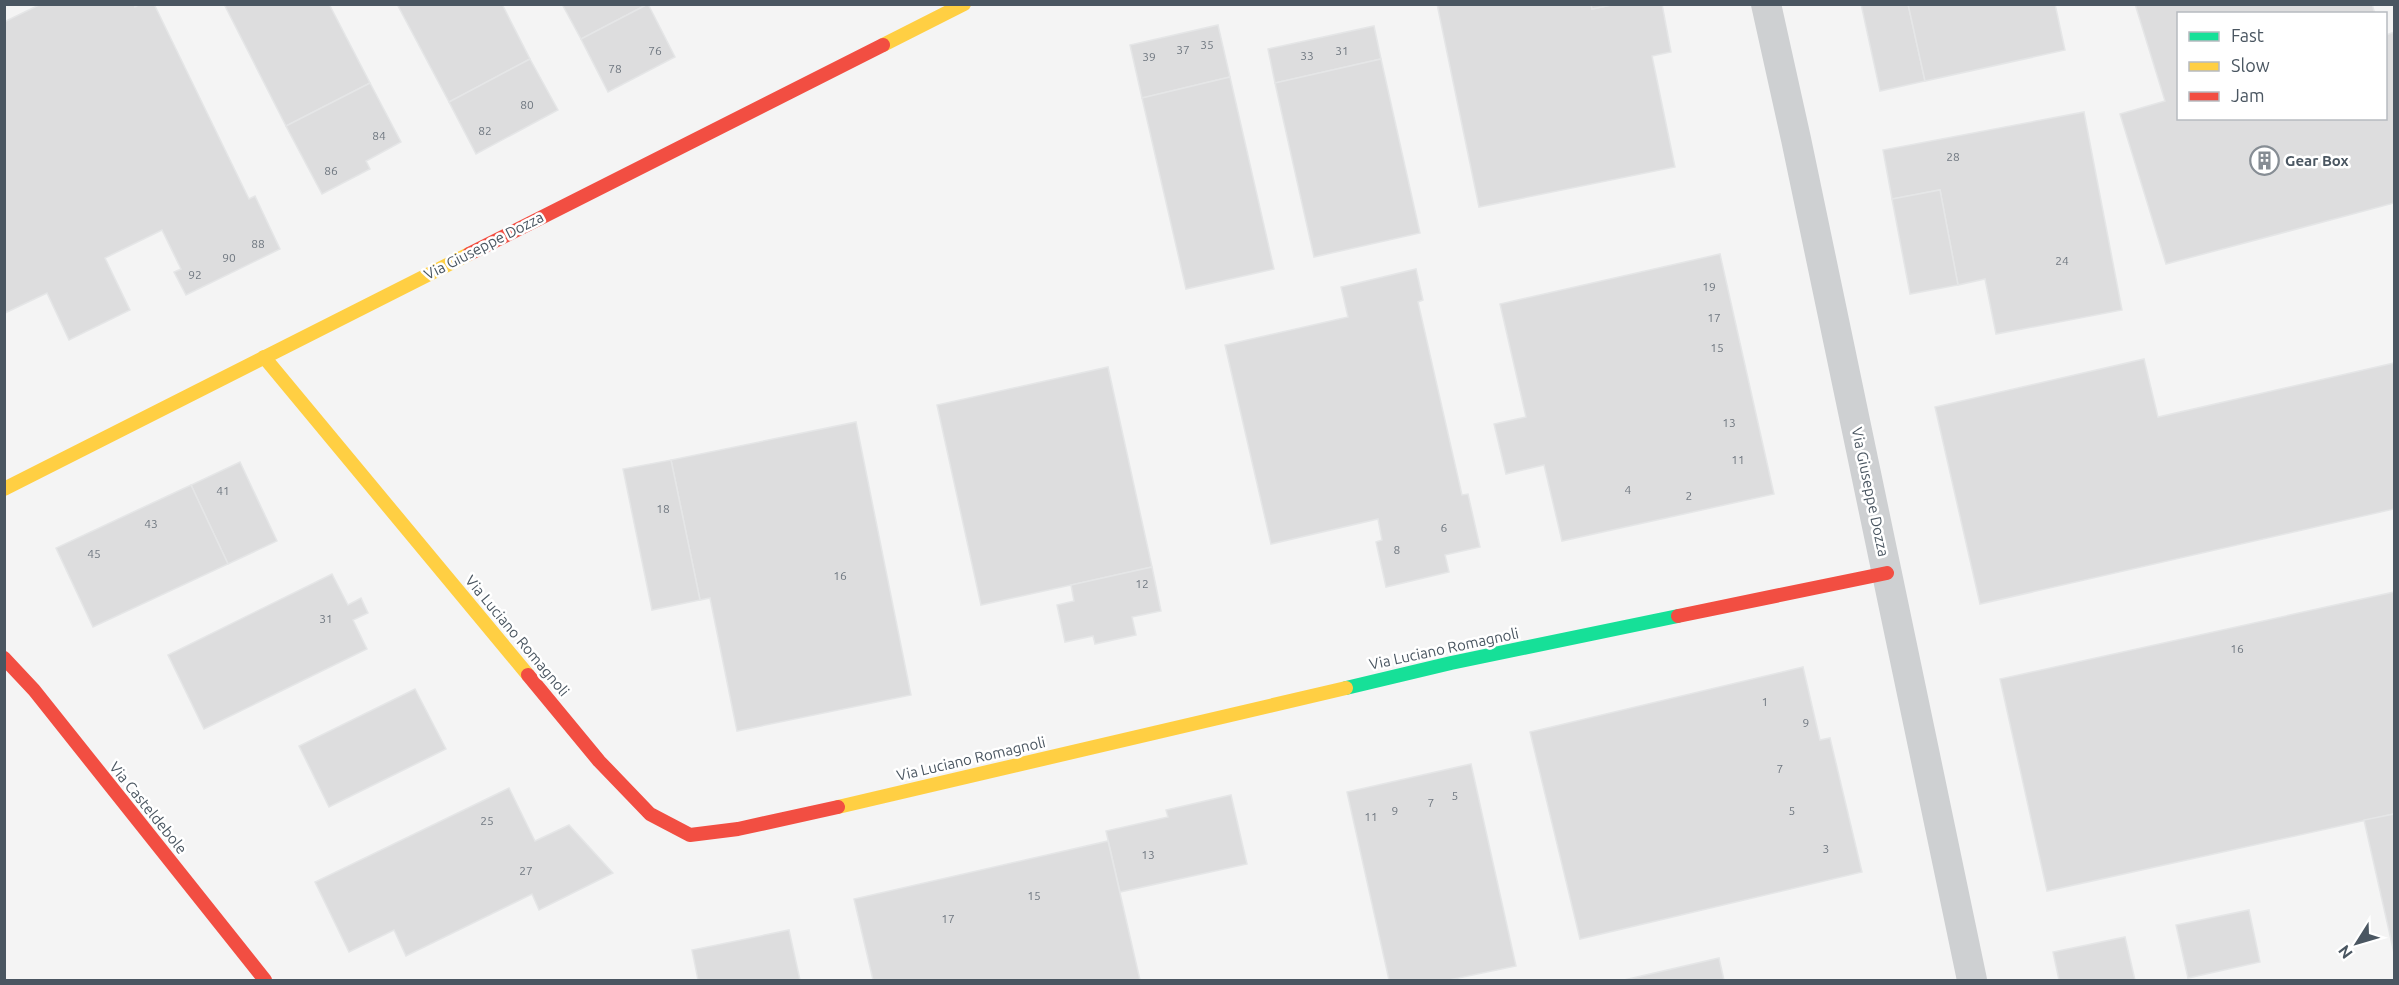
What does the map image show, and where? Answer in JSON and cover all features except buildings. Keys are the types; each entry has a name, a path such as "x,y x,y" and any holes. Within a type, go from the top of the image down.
{"street":[{"name":"Via Giuseppe Dozza","path":"4,489 964,4"},
{"name":"Via Giuseppe Dozza","path":"1766,4 1972,981"},
{"name":"Via Luciano Romagnoli","path":"264,357 599,761 650,814 690,835 738,829 812,813 1451,663 1887,573"},
{"name":"Via Casteldebole","path":"4,658 34,690 265,981"}],"traffic: fast":[{"path":"1346,688 1451,663 1678,616"}],"traffic: slow":[{"path":"883,45 964,4"},
{"path":"4,489 469,254"},
{"path":"264,357 528,675"},
{"path":"838,807 1346,688"}],"traffic: jam":[{"path":"469,254 883,45"},
{"path":"1678,616 1887,573"},
{"path":"4,658 34,690 265,980"},
{"path":"528,675 599,761 650,814 690,835 738,829 838,807"}],"place":[{"name":"Gear Box","path":"2264,161"}]}
